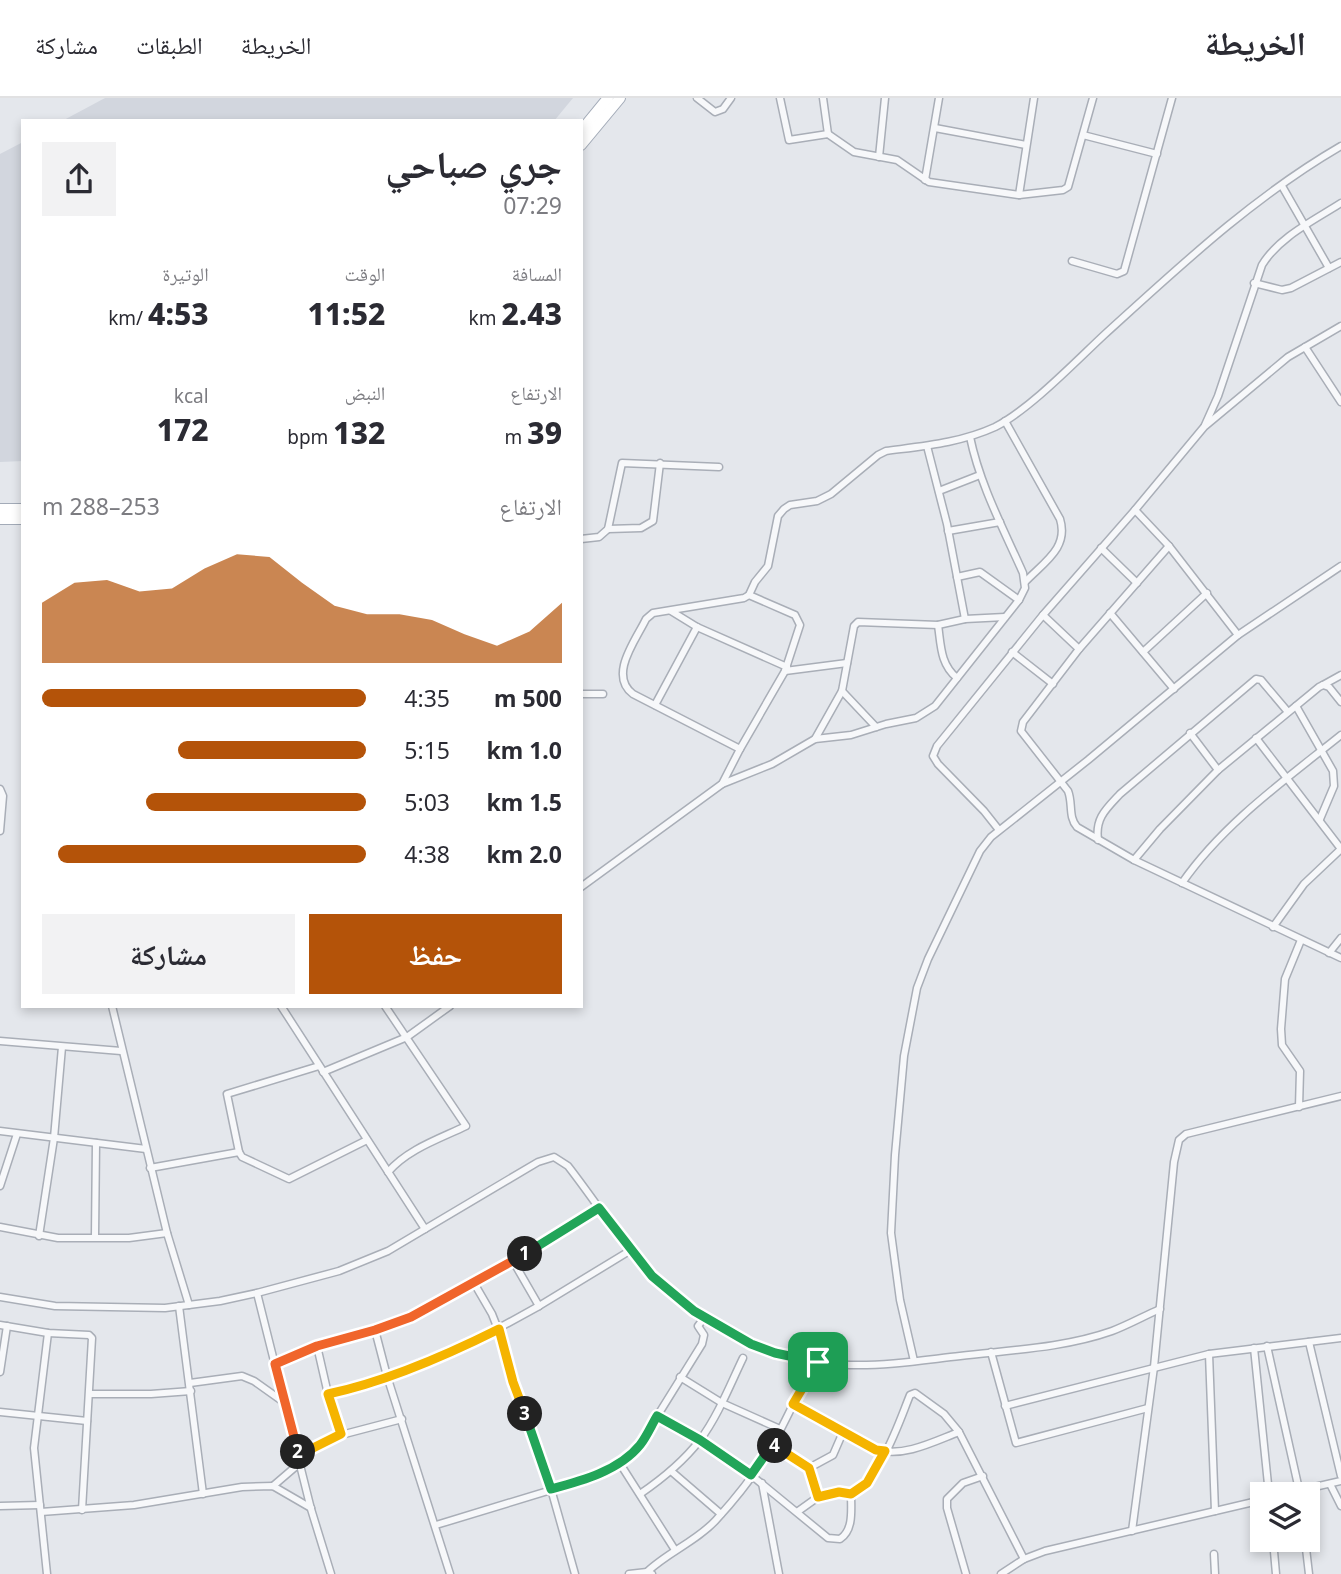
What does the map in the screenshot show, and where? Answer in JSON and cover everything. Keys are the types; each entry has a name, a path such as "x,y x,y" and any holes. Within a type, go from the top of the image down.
{"main road":[{"path":"583,129 608,98"},
{"path":"583,143 620,98"},
{"path":"0,509 21,509"},
{"path":"0,519 21,519"}],"street":[{"path":"697,98 715,112 723,109 732,98"},
{"path":"780,98 789,140 828,134 854,152 897,160 925,180 1018,195 1063,190 1068,187 1093,98"},
{"path":"823,98 828,134"},
{"path":"879,157 885,98"},
{"path":"925,180 939,98"},
{"path":"1018,195 1034,98"},
{"path":"1072,261 1117,274 1124,271 1172,98"},
{"path":"935,128 1026,145"},
{"path":"1083,135 1157,154"},
{"path":"740,748 627,690 621,671 646,619 653,613 749,595 755,582 768,566 778,516 784,509 790,505 817,501 831,494 878,455 886,451 927,446 970,436 1005,421 1215,236 1341,146"},
{"path":"1282,186 1329,268"},
{"path":"1204,427 1218,396 1254,283 1269,254 1306,225 1341,204"},
{"path":"1254,283 1282,290 1291,288 1341,262"},
{"path":"999,830 938,764 933,752 1043,615 1204,427 1305,346 1341,326"},
{"path":"1305,346 1341,402"},
{"path":"583,886 723,784 772,764 815,739 852,735 876,726 924,715 935,706 1019,600 1025,582 1060,545 1063,528 1060,519 1005,421"},
{"path":"970,436 980,475 1025,582"},
{"path":"927,446 948,531 965,619"},
{"path":"608,529 641,528 653,521 660,463"},
{"path":"583,539 599,537 608,529 620,464 660,463 719,467"},
{"path":"939,491 980,475"},
{"path":"1135,510 1169,546 1238,635"},
{"path":"948,531 1000,522"},
{"path":"1169,546 1079,649 1023,722 1021,731 1071,797 1072,822 1134,860 1341,958"},
{"path":"1101,548 1137,583"},
{"path":"914,1361 900,1300 891,1233 895,1155 909,1023 917,988 928,959 980,851 999,830 1238,635 1341,566"},
{"path":"957,577 980,572 1019,600"},
{"path":"1143,652 1207,593"},
{"path":"723,784 740,748 786,669 800,625 795,615 749,595"},
{"path":"671,611 697,627 786,669 847,663"},
{"path":"1110,613 1174,689"},
{"path":"1043,615 1079,649"},
{"path":"815,739 842,691 854,626 858,622 938,625 965,619 1005,617"},
{"path":"938,625 943,661 957,678"},
{"path":"655,705 697,627"},
{"path":"1013,652 1053,684"},
{"path":"1134,860 1160,829 1218,770 1288,712 1323,685 1341,675"},
{"path":"1098,840 1097,825 1104,810 1190,733 1256,679 1261,680 1288,712"},
{"path":"1323,685 1329,687 1341,702"},
{"path":"842,691 876,726"},
{"path":"583,694 603,694"},
{"path":"1296,706 1333,771 1334,786 1320,819"},
{"path":"1190,733 1218,770"},
{"path":"1182,883 1243,816 1341,736"},
{"path":"1256,738 1341,849 1304,884 1273,927"},
{"path":"0,789 3,796 0,831"},
{"path":"1329,953 1341,938"},
{"path":"1299,1107 1300,1071 1282,1045 1280,1029 1285,979 1301,940"},
{"path":"112,1008 150,1168 189,1305"},
{"path":"282,1008 425,1229"},
{"path":"386,1008 466,1126 420,1148 396,1163 388,1172"},
{"path":"367,1140 289,1179 242,1157 227,1094 321,1069 407,1037 447,1008"},
{"path":"1,1043 121,1051"},
{"path":"39,1236 54,1138 62,1047"},
{"path":"1132,1531 1154,1367 1174,1162 1181,1137 1341,1096"},
{"path":"0,1131 146,1149"},
{"path":"0,1186 18,1134"},
{"path":"95,1237 96,1143"},
{"path":"150,1168 239,1152"},
{"path":"0,1297 55,1306 179,1306 257,1293 364,1262 388,1251 538,1162 554,1157 568,1166 652,1276 704,1318 741,1339 775,1353 818,1362 870,1365 914,1361 1062,1343 1111,1331 1160,1309"},
{"path":"275,1364 317,1346 411,1317 513,1261 599,1208"},
{"path":"0,1227 58,1238 129,1238 167,1233"},
{"path":"328,1394 355,1388 387,1376 499,1329 631,1250"},
{"path":"513,1261 538,1306"},
{"path":"474,1283 499,1329 513,1382 551,1489 575,1574"},
{"path":"257,1293 331,1574"},
{"path":"179,1306 203,1494"},
{"path":"436,1525 584,1480 620,1462 638,1447 702,1344 704,1335 698,1326 704,1318"},
{"path":"0,1372 4,1325 48,1333 89,1335 92,1338 82,1510"},
{"path":"375,1330 450,1574"},
{"path":"47,1574 34,1448 48,1333"},
{"path":"1005,1406 1209,1354 1341,1338"},
{"path":"1309,1342 1341,1479 1320,1487"},
{"path":"317,1346 341,1434"},
{"path":"1267,1346 1298,1482"},
{"path":"1254,1348 1268,1482"},
{"path":"990,1352 1016,1443 1149,1408"},
{"path":"1209,1354 1215,1511"},
{"path":"640,1494 671,1471 700,1440 744,1358"},
{"path":"629,1574 650,1573 675,1550 712,1525 772,1445 818,1362"},
{"path":"90,1394 150,1394 242,1376 254,1381 285,1403"},
{"path":"680,1377 722,1403 780,1429"},
{"path":"797,1512 818,1497 839,1492 851,1494 867,1483 885,1451 910,1395 914,1393 944,1414 959,1432 1024,1559"},
{"path":"793,1404 876,1450 911,1449 959,1432"},
{"path":"0,1412 87,1420"},
{"path":"657,1416 700,1440 751,1475 828,1538 840,1539 845,1536 849,1528 851,1494"},
{"path":"274,1486 300,1458 341,1434 402,1419"},
{"path":"809,1468 833,1455 843,1432"},
{"path":"772,1445 809,1468 818,1497"},
{"path":"620,1462 675,1550"},
{"path":"671,1471 721,1514"},
{"path":"966,1574 947,1508 947,1499 963,1483 983,1476"},
{"path":"762,1483 779,1574"},
{"path":"1330,1484 1341,1506"},
{"path":"0,1506 82,1510 242,1487 274,1486 312,1509"},
{"path":"1001,1574 1024,1559 1045,1551 1250,1503"},
{"path":"1274,1552 1276,1574"},
{"path":"1306,1552 1309,1574"},
{"path":"1214,1554 1215,1574"}],"shaded area":[{"path":"105,98 573,98 556,119 66,119"},
{"path":"21,143 21,461 0,462 0,154"}],"route":[{"path":"599,1208 652,1276 694,1311 751,1344 775,1353 818,1362 793,1404 876,1450 885,1451 867,1483 851,1494 839,1492 818,1497 809,1468 772,1445 751,1475 700,1440 657,1416 638,1447 620,1462 584,1480 551,1489 513,1382 499,1329 364,1385 328,1394 341,1434 299,1455 275,1364 317,1346 411,1317 513,1261 599,1208"}]}
